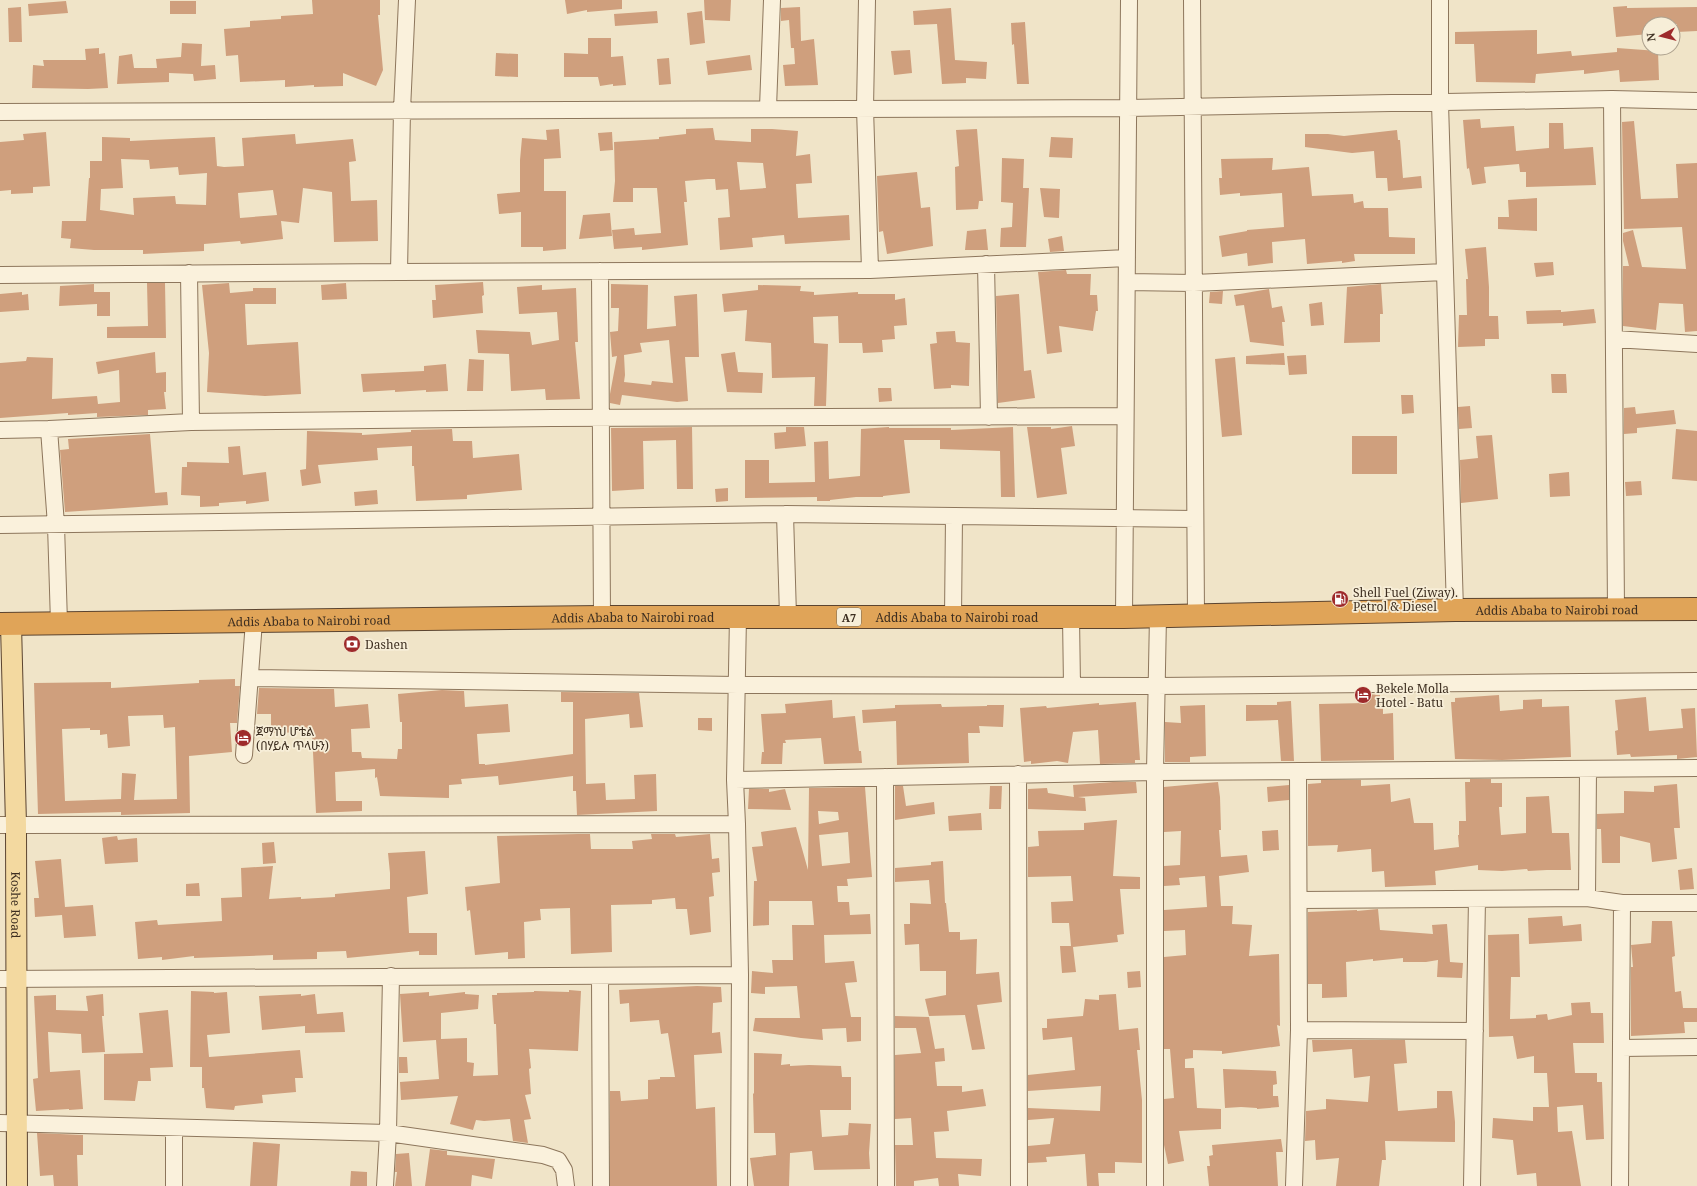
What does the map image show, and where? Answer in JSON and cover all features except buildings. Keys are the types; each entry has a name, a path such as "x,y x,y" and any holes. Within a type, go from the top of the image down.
{"highway":[{"name":"Addis Ababa to Nairobi road","path":"6,624 738,616 1124,617 1454,610 1697,609"}],"main road":[{"name":"Koshe Road","path":"6,624 8,1122 17,1186"}],"street":[{"path":"399,272 402,110 407,0"},
{"path":"768,108 772,0"},
{"path":"867,0 865,108 870,270"},
{"path":"1124,617 1129,0"},
{"path":"1192,0 1196,615"},
{"path":"1440,0 1440,103 1454,610"},
{"path":"0,112 768,108 1128,108 1612,99 1697,101"},
{"path":"1612,99 1616,609"},
{"path":"0,275 870,270 1127,258"},
{"path":"986,264 989,417"},
{"path":"600,271 602,617"},
{"path":"1127,282 1194,283 1445,272"},
{"path":"189,273 192,422"},
{"path":"1614,339 1697,344"},
{"path":"0,430 192,422 600,418 1125,416"},
{"path":"48,429 56,525 59,623"},
{"path":"0,525 785,514 1195,519"},
{"path":"785,514 788,616"},
{"path":"953,617 954,516"},
{"path":"738,616 735,780 740,974 739,1186"},
{"path":"1155,1186 1154,772 1158,616"},
{"path":"1071,617 1072,686"},
{"path":"244,754 251,678 254,621"},
{"path":"251,678 737,685 1072,686 1697,681"},
{"path":"735,780 1154,772 1697,768"},
{"path":"1587,898 1588,769"},
{"path":"1294,1186 1299,1030 1298,771"},
{"path":"1018,774 1019,1186"},
{"path":"885,777 886,1186"},
{"path":"8,825 737,824"},
{"path":"1299,900 1587,898 1622,903 1697,903"},
{"path":"1472,1186 1477,899"},
{"path":"1620,1186 1622,903"},
{"path":"8,979 740,974"},
{"path":"385,1186 388,1133 391,976"},
{"path":"600,976 602,1186"},
{"path":"1299,1030 1475,1031"},
{"path":"1621,1048 1697,1047"},
{"path":"8,1122 388,1133 543,1154 558,1160 564,1170 566,1186"},
{"path":"174,1128 174,1186"}],"place":[{"name":"Shell Fuel (Ziway). Petrol & Diesel","path":"1340,599"},
{"name":"Dashen","path":"352,644"},
{"name":"Bekele Molla Hotel - Batu","path":"1363,695"},
{"name":"ጀማነህ ሆቴል (በሃይሉ ጥላሁን)","path":"243,738"}]}
